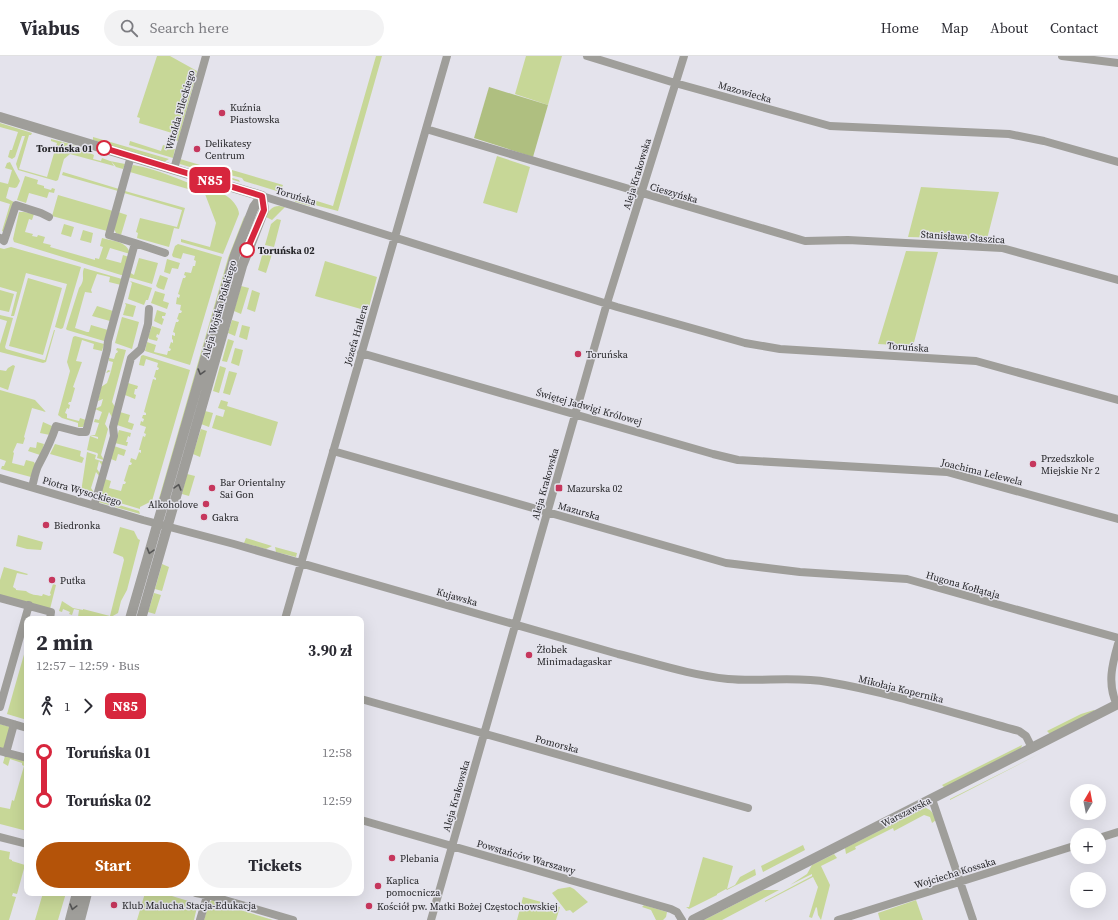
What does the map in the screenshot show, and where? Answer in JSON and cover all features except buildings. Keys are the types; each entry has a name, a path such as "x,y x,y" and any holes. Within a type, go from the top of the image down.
{"street":[{"name":"Witolda Pileckiego","path":"174,169 206,56"},
{"name":"Józefa Hallera","path":"286,616 447,56"},
{"name":"Mazowiecka","path":"587,56 675,83 830,126 981,132 1018,136 1044,141 1118,162"},
{"name":"Aleja Krakowska","path":"431,920 607,303 684,56"},
{"path":"1062,56 1118,63"},
{"path":"0,117 262,196"},
{"name":"Cieszyńska","path":"426,129 805,241 874,241"},
{"path":"132,156 109,236 165,253"},
{"name":"Toruńska","path":"262,196 607,303 745,343 780,349 976,361 1118,400"},
{"name":"Aleja Wojska Polskiego","path":"142,616 163,525 235,255 254,207 262,196"},
{"path":"2,240 16,205 49,217"},
{"name":"Stanisława Staszica","path":"874,241 1002,248 1118,280"},
{"path":"32,487 38,467 48,443 53,436 56,426 79,432 86,432 108,350 108,341 135,243"},
{"path":"94,506 114,436 112,427 132,358 141,349 148,324 149,309"},
{"name":"Świętej Jadwigi Królowej","path":"361,353 738,460 813,464"},
{"name":"Mazurska","path":"333,451 726,563 800,572"},
{"name":"Joachima Lelewela","path":"813,464 947,472 1118,519"},
{"name":"Piotra Wysockiego","path":"0,478 163,525"},
{"name":"Aleja Wojska Polskiego","path":"131,616 163,525"},
{"name":"Kujawska","path":"163,525 681,671 728,679 753,680"},
{"name":"Hugona Kołłątaja","path":"800,572 907,579 1118,638"},
{"path":"0,598 29,605 51,615"},
{"path":"26,616 29,605"},
{"path":"0,707 24,623"},
{"path":"1117,705 1111,689 1111,675 1112,665 1118,644"},
{"name":"Mikołaja Kopernika","path":"753,680 811,680 878,693 1019,731 1026,736 1032,748"},
{"name":"Pomorska","path":"364,700 748,808"},
{"name":"Warszawska","path":"693,920 1117,705"},
{"path":"0,720 24,727"},
{"path":"14,724 3,752 24,757"},
{"path":"932,799 972,920"},
{"name":"Powstańców Warszawy","path":"364,821 671,909 677,912 682,920"},
{"path":"1106,836 1118,832"},
{"path":"0,837 24,843"},
{"name":"Wojciecha Kossaka","path":"838,920 1070,847"},
{"path":"70,920 76,896"},
{"path":"80,920 86,896"},
{"path":"200,920 207,896"},
{"path":"215,896 293,920"}],"green space":[{"path":"157,56 170,56 197,71 178,141 171,139 172,133 139,123 140,118 137,117"},
{"path":"376,56 382,56 338,211 296,202 287,196 288,192 333,206"},
{"path":"526,56 562,56 548,105 515,94"},
{"path":"489,87 548,105 533,157 474,138"},
{"path":"0,123 32,133 29,135 19,169 47,177 57,143 51,141 51,139 74,145 94,155 93,159 101,161 102,158 111,161 114,166 70,154 64,159 58,180 56,181 18,170 16,164 25,136 22,136 15,157 12,159 8,157 18,132 0,127"},
{"path":"93,137 169,159 164,162 93,140"},
{"path":"130,141 161,151 163,145 175,149 173,158 129,145"},
{"path":"497,156 530,167 517,213 483,203"},
{"path":"180,159 227,173 229,177 239,180 240,182 180,164"},
{"path":"111,161 125,164 123,169 116,167"},
{"path":"10,162 20,181 17,187 9,187 6,198 14,202 5,233 2,231 10,204 0,201 0,182 8,184 12,170 5,168 7,163"},
{"path":"133,165 160,172 204,189 222,194 232,200 238,208 239,214 223,254 181,242 181,239 210,247 216,223 205,194 130,172"},
{"path":"232,170 283,185 280,192 230,175"},
{"path":"63,172 119,189 118,191 62,175"},
{"path":"25,176 38,180 37,184 44,186 44,188 51,190 52,188 55,189 54,193 49,192 47,198 29,193 26,203 17,200"},
{"path":"921,187 999,192 987,239 908,237"},
{"path":"125,191 185,208 179,229 174,228 169,247 137,238 138,233 136,232 140,218 177,227 182,210 124,193"},
{"path":"58,195 113,211 107,231 52,216"},
{"path":"279,206 285,207 272,220 266,217 271,209"},
{"path":"19,212 34,214 32,220 29,219 25,232 33,234 32,236 37,237 38,235 45,237 43,243 51,245 50,247 95,260 95,258 99,259 103,247 100,246 102,238 123,244 129,250 130,254 110,248 106,259 121,263 123,255 129,257 124,275 14,242 13,239"},
{"path":"118,212 127,215 121,235 116,233 114,229"},
{"path":"245,216 160,502 158,502 228,258"},
{"path":"277,219 281,220 274,247 265,245 271,224"},
{"path":"64,224 74,227 71,237 61,234"},
{"path":"83,230 93,233 91,243 80,240"},
{"path":"178,244 222,257 190,365 145,351 147,342 156,345 154,352 167,355 168,351 171,349 169,348 171,342 173,343 172,335 175,336 175,333 173,332 176,322 179,320 177,319 179,313 182,311 180,310 181,305 176,304 177,297 179,298 180,295 178,294 183,278 186,276 184,275 185,272 191,273 196,261 194,260 195,256 183,253 181,259 173,257 172,255 175,246"},
{"path":"11,247 81,267 63,328 61,329 55,327 67,284 26,273 14,316 11,316 17,292 0,287 0,248 4,249"},
{"path":"906,251 938,252 913,346 878,344"},
{"path":"263,252 272,254 266,273 258,270"},
{"path":"139,258 158,263 152,284 128,277 129,272 134,275"},
{"path":"167,259 180,263 178,269 172,268 170,274 164,272"},
{"path":"325,261 377,277 368,311 315,296"},
{"path":"84,268 122,279 121,285 109,282 110,277 97,274 91,290 92,293 85,292 75,328 89,332 91,325 108,330 104,341 66,329 83,280"},
{"path":"160,275 168,278 164,290 156,286"},
{"path":"28,278 62,288 43,355 9,346"},
{"path":"130,281 152,288 148,300 146,300 144,305 128,299 132,283"},
{"path":"241,286 249,288 241,314 234,311"},
{"path":"0,290 14,294 9,312 0,310"},
{"path":"252,290 260,293 255,312 247,309"},
{"path":"155,291 165,294 163,301 169,303 167,309 151,303"},
{"path":"125,303 136,306 133,317 123,315 126,305"},
{"path":"97,306 113,311 110,321 92,316"},
{"path":"157,310 166,313 165,316 162,316 164,319 162,325 154,321"},
{"path":"0,315 13,318 5,347 6,349 44,360 55,330 46,362 43,363 0,352 0,344 7,321 0,319"},
{"path":"122,317 139,322 132,349 115,343"},
{"path":"232,320 239,322 235,336 228,333"},
{"path":"242,325 250,327 247,340 239,337"},
{"path":"152,326 161,329 159,335 157,334 156,337 158,338 157,341 149,339 148,337"},
{"path":"75,336 104,344 102,351 93,349 94,344 82,340 76,361 82,362 73,387 75,388 71,402 68,404 70,405 69,409 67,408 65,413 67,414 67,418 79,421 80,418 86,420 83,427 78,427 78,423 62,418 58,415 70,371 67,362 73,337"},
{"path":"228,339 234,341 227,362 222,361"},
{"path":"117,348 126,350 112,402 115,407 112,417 109,412 105,424 108,429 101,455 104,460 97,458 97,453 87,450 90,436 98,439 98,437 90,435 95,435 99,423 94,422 95,419 99,420 102,412 95,409 101,406 103,399 98,401 101,387 107,383 113,362 109,361 109,358 114,359 118,351 116,350"},
{"path":"235,348 243,350 239,366 231,363"},
{"path":"143,355 190,370 152,501 140,507 140,509 100,497 105,479 111,481 109,488 121,491 123,484 126,482 124,481 129,465 132,463 130,462 131,458 136,460 139,452 141,453 141,450 139,450 143,436 145,437 146,434 144,433 146,427 140,425 141,421 143,422 144,419 142,418 143,415 146,415 144,412 153,379 156,380 154,377 156,370 159,368 157,367 158,363 146,359 144,366 139,365 141,356"},
{"path":"13,365 15,366 8,390 0,387 0,370 6,371"},
{"path":"220,366 226,368 219,393 213,391"},
{"path":"229,371 237,373 230,395 223,393"},
{"path":"128,383 138,386 137,389 135,389 135,399 125,395"},
{"path":"0,390 35,400 46,412 32,408 23,444 17,443 13,452 12,463 24,466 26,460 34,462 35,464 31,477 1,469 6,461 0,459"},
{"path":"221,400 228,402 227,406 278,422 271,446 212,428 216,415 223,417 225,410 218,408"},
{"path":"205,411 213,413 209,427 201,424"},
{"path":"120,412 130,415 128,422 134,424 132,430 117,425"},
{"path":"43,422 52,426 50,435 40,433"},
{"path":"201,429 207,431 200,457 193,454"},
{"path":"119,430 131,433 126,442 128,442 127,446 115,443"},
{"path":"37,442 44,444 40,455 28,451 30,447 36,448"},
{"path":"55,444 81,451 80,456 84,458 82,463 50,454"},
{"path":"114,446 126,450 124,456 118,454 116,461 111,459"},
{"path":"87,452 96,455 95,459 104,462 103,467 99,461 97,469 101,475 100,477 96,472 91,488 95,494 94,496 81,492"},
{"path":"187,474 195,476 189,496 182,494"},
{"path":"99,499 139,511 140,514 98,502"},
{"path":"120,527 134,531 140,540 127,590 121,601 118,613 110,616 124,560 123,557 113,553"},
{"path":"18,535 43,542 41,550 27,549 16,546"},
{"path":"246,538 272,546 266,549 244,543"},
{"path":"275,547 297,553 296,557 276,552"},
{"path":"162,564 169,567 162,591 155,589"},
{"path":"4,567 28,574 17,573 13,587 16,590 26,591 36,595 42,596 43,594 49,596 51,595 50,593 53,584 56,585 50,609 0,595 0,580"},
{"path":"154,593 161,595 155,614 148,612"},
{"path":"62,601 73,608 110,616 78,616 79,610 74,609 72,615 69,614 70,612 63,609 62,612 59,611"},
{"path":"24,654 24,719 7,714"},
{"path":"1095,711 1050,734 1047,731 1081,714"},
{"path":"0,724 10,727 4,748 0,749"},
{"path":"1022,745 1021,748 945,788 942,785"},
{"path":"1041,753 950,800 950,799"},
{"path":"5,756 24,760 24,766 22,763 10,759 8,766 3,763"},
{"path":"24,766 24,830 0,824 0,807 10,809 12,800 14,801"},
{"path":"926,808 931,811 936,820 932,823 930,817 924,815 894,831 893,828 855,847 856,849 846,854 845,848"},
{"path":"803,845 805,850 763,872 761,866"},
{"path":"0,850 10,852 9,859 24,865 24,869 17,894 13,893 12,896 16,897 9,920 0,920"},
{"path":"834,854 837,858 821,866 830,885 821,920 816,907 812,918 809,917 818,887 813,877 765,902 812,876 812,874 790,885 807,874 812,865"},
{"path":"703,857 733,866 727,889 735,885 740,877 755,869 756,875 689,909 686,907 689,907"},
{"path":"570,887 588,902 573,913 570,910 566,911 552,893 558,889"},
{"path":"763,890 779,890 722,920 704,920"},
{"path":"42,896 65,896 58,920 35,920"},
{"path":"144,896 172,896 195,903 197,907 194,920 137,920"},
{"path":"523,897 560,907 556,920 517,920"},
{"path":"212,900 219,900 220,905 235,910 237,909 273,920 204,920 209,903"},
{"path":"916,900 923,920 880,920 878,913"},
{"path":"644,905 667,912 666,917 663,920 656,920 651,910 642,907"}],"bus line":[{"name":"N85","path":"104,148 262,196 264,210 247,250"}],"place":[{"name":"Kuźnia Piastowska","path":"222,113"},
{"name":"Toruńska 01","path":"104,148"},
{"name":"Delikatesy Centrum","path":"197,149"},
{"name":"Toruńska 02","path":"247,250"},
{"name":"Toruńska","path":"578,354"},
{"name":"Przedszkole Miejskie Nr 2","path":"1033,464"},
{"name":"Bar Orientalny Sai Gon","path":"212,488"},
{"name":"Mazurska 02","path":"559,488"},
{"name":"Alkoholove","path":"206,504"},
{"name":"Gakra","path":"204,517"},
{"name":"Biedronka","path":"46,525"},
{"name":"Putka","path":"52,580"},
{"name":"Żłobek Minimadagaskar","path":"529,655"},
{"name":"Plebania","path":"392,858"},
{"name":"Kaplica pomocnicza","path":"378,886"},
{"name":"Klub Malucha Stacja-Edukacja","path":"114,905"},
{"name":"Kościół pw. Matki Bożej Częstochowskiej","path":"369,906"}]}
